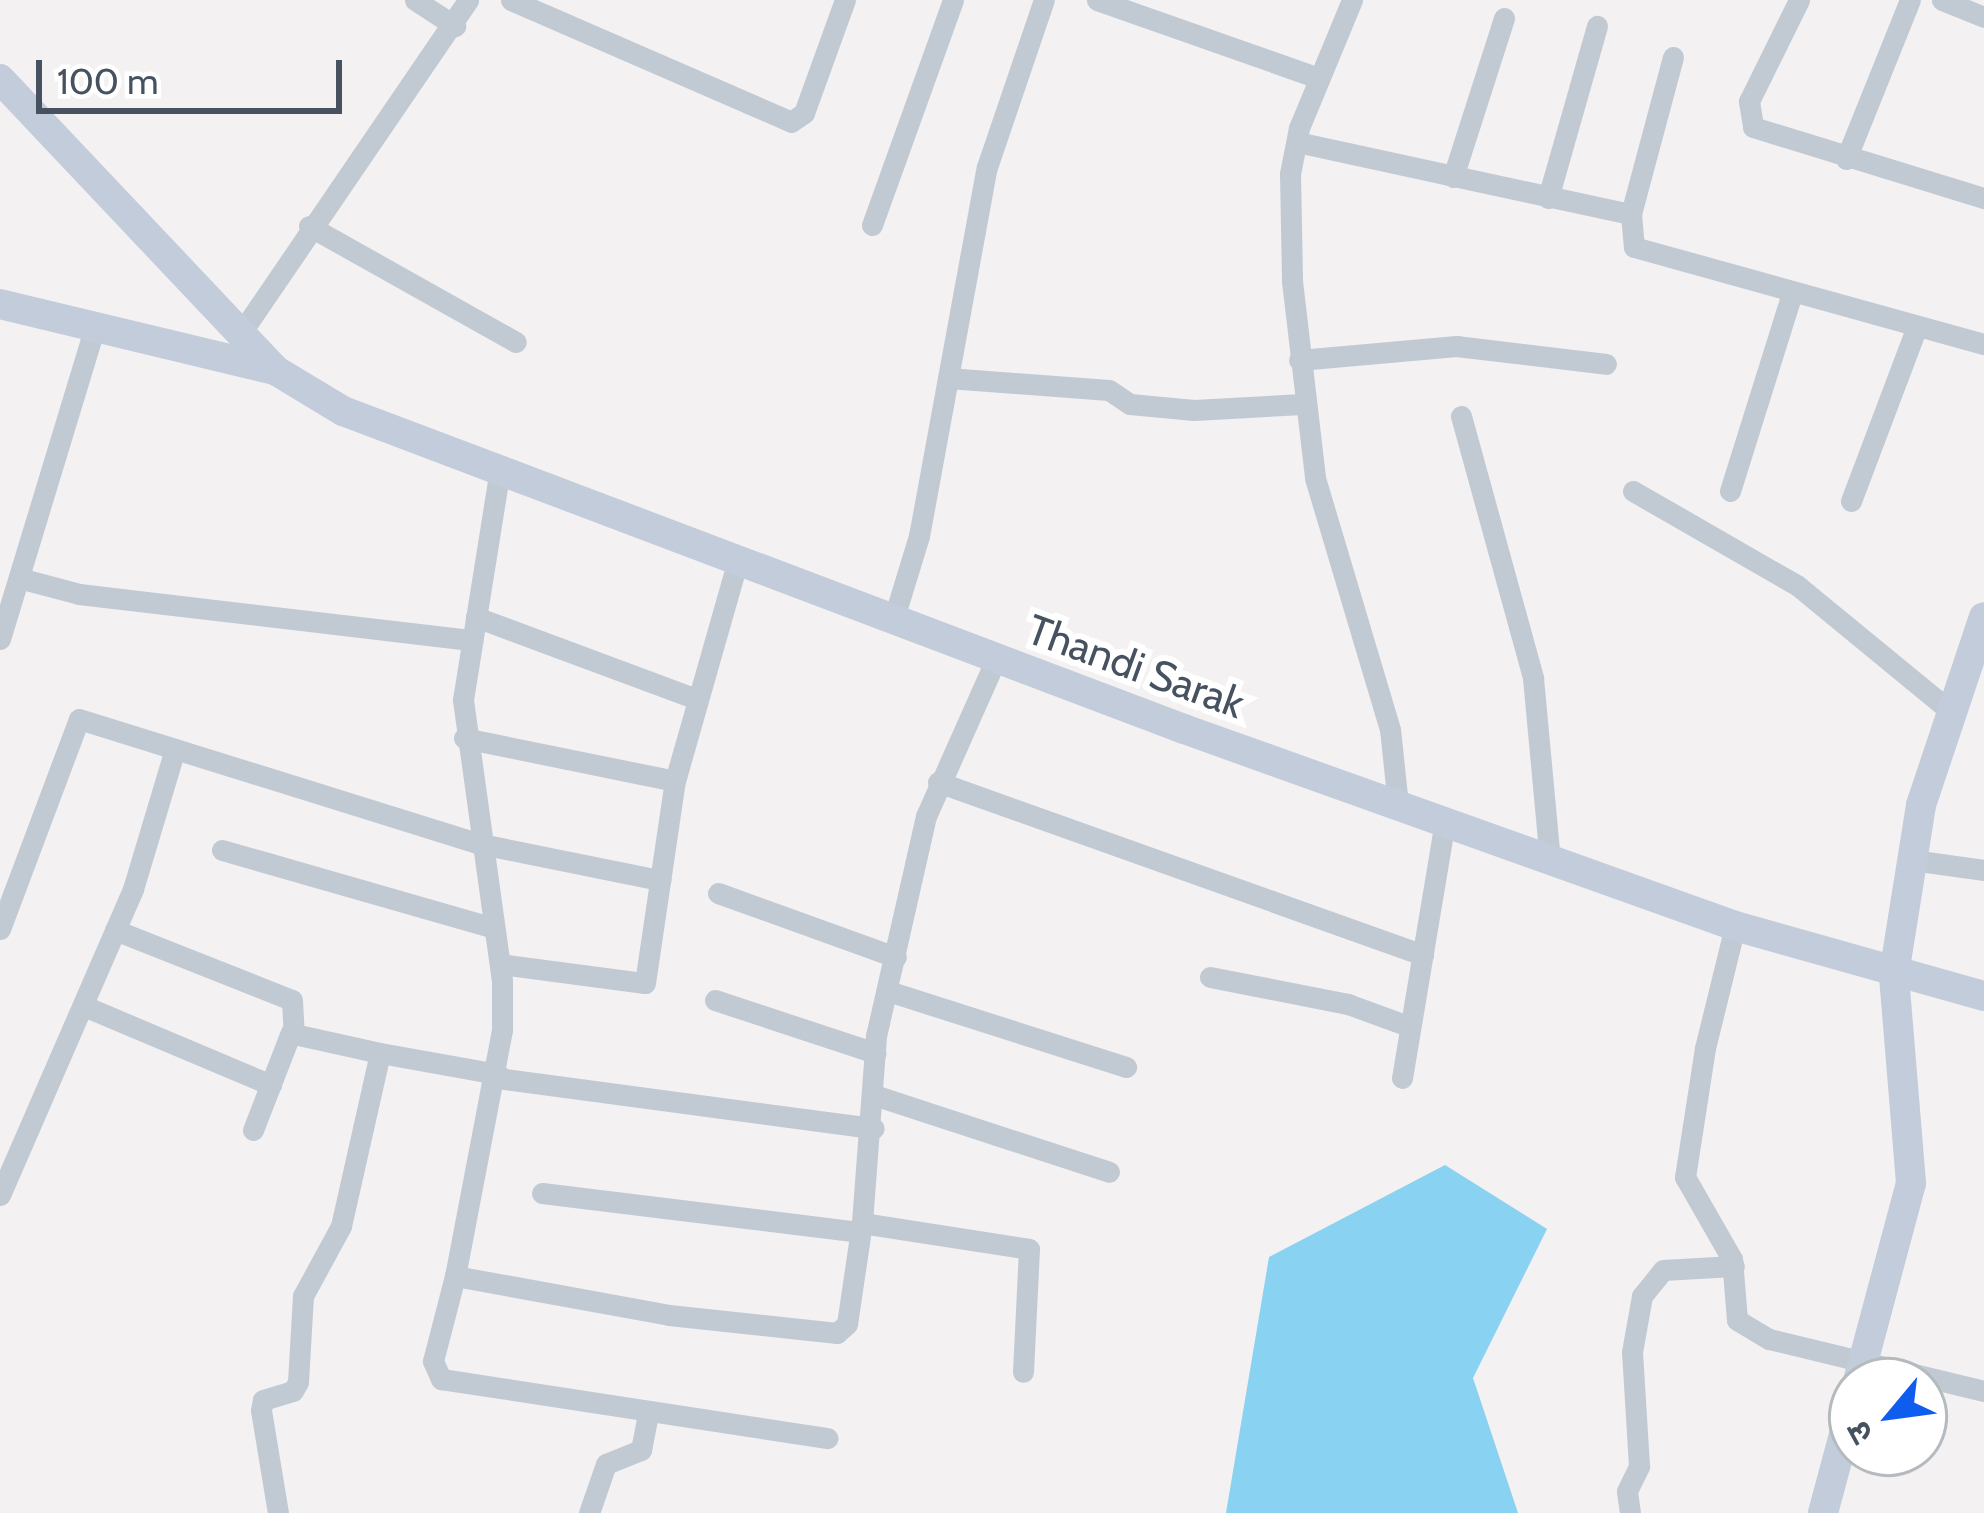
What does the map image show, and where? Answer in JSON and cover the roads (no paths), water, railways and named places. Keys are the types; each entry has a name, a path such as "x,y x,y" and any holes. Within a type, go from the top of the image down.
{"main road":[{"path":"0,79 275,370"},
{"path":"0,304 275,370"},
{"name":"Thandi Sarak","path":"275,370 343,412 499,475 996,659 1735,926 1984,996"},
{"path":"1865,1357 1911,1183 1894,974 1912,860 1948,709 1984,617"},
{"path":"1823,1513 1833,1477"}],"street":[{"path":"416,0 454,26"},
{"path":"241,333 309,226 468,0"},
{"path":"511,0 791,122 804,113 845,0"},
{"path":"872,225 952,0"},
{"path":"893,621 919,536 987,167 1044,0"},
{"path":"1097,0 1318,78"},
{"path":"1352,0 1297,142 1289,216 1302,404 1315,478 1390,729 1398,805"},
{"path":"1799,0 1748,115 1764,135 1984,198"},
{"path":"1846,159 1910,0"},
{"path":"1942,0 1984,17"},
{"path":"1453,177 1504,18"},
{"path":"1548,198 1597,26"},
{"path":"1673,57 1630,214 1628,235 1644,254 1984,344"},
{"path":"1297,142 1630,214"},
{"path":"309,226 516,342"},
{"path":"1730,491 1792,293"},
{"path":"1850,501 1917,326"},
{"path":"0,639 95,327"},
{"path":"1299,360 1456,346 1606,364"},
{"path":"948,377 1109,390 1130,404 1194,410 1302,404"},
{"path":"1461,416 1533,678 1550,860"},
{"path":"499,475 474,628 464,738 500,964 498,1076 433,1361 436,1376 648,1414 828,1438"},
{"path":"1633,491 1798,586 1948,709"},
{"path":"500,964 638,987 649,971 675,781 737,563"},
{"path":"19,578 80,593 474,628 697,699"},
{"path":"454,1276 670,1316 837,1333 848,1324 874,1128 875,1053 888,991 938,782 996,659"},
{"path":"0,929 74,720 481,844 660,880"},
{"path":"464,738 675,781"},
{"path":"0,1196 116,930 175,749"},
{"path":"938,782 1423,955"},
{"path":"1402,1078 1445,823"},
{"path":"222,850 494,928"},
{"path":"1912,860 1984,870"},
{"path":"718,892 896,957"},
{"path":"1735,926 1705,1048 1685,1177 1713,1214 1734,1266 1737,1320 1748,1333 1828,1361"},
{"path":"116,930 292,1000 298,1007 254,1130"},
{"path":"1210,977 1348,1004 1408,1026"},
{"path":"888,991 1126,1067"},
{"path":"715,1000 875,1053"},
{"path":"84,1006 271,1085"},
{"path":"291,1032 498,1076 874,1128"},
{"path":"278,1513 263,1400 293,1391 298,1382 303,1296 341,1226 380,1053"},
{"path":"877,1096 1109,1172"},
{"path":"542,1192 1029,1249 1023,1372"},
{"path":"1630,1513 1628,1491 1639,1466 1632,1352 1648,1282 1663,1270 1734,1266"},
{"path":"1948,1385 1984,1391"},
{"path":"590,1513 606,1465 641,1450 648,1414"}],"water":[{"path":"1445,1165 1547,1229 1473,1378 1518,1513 1226,1513 1269,1257"}]}
